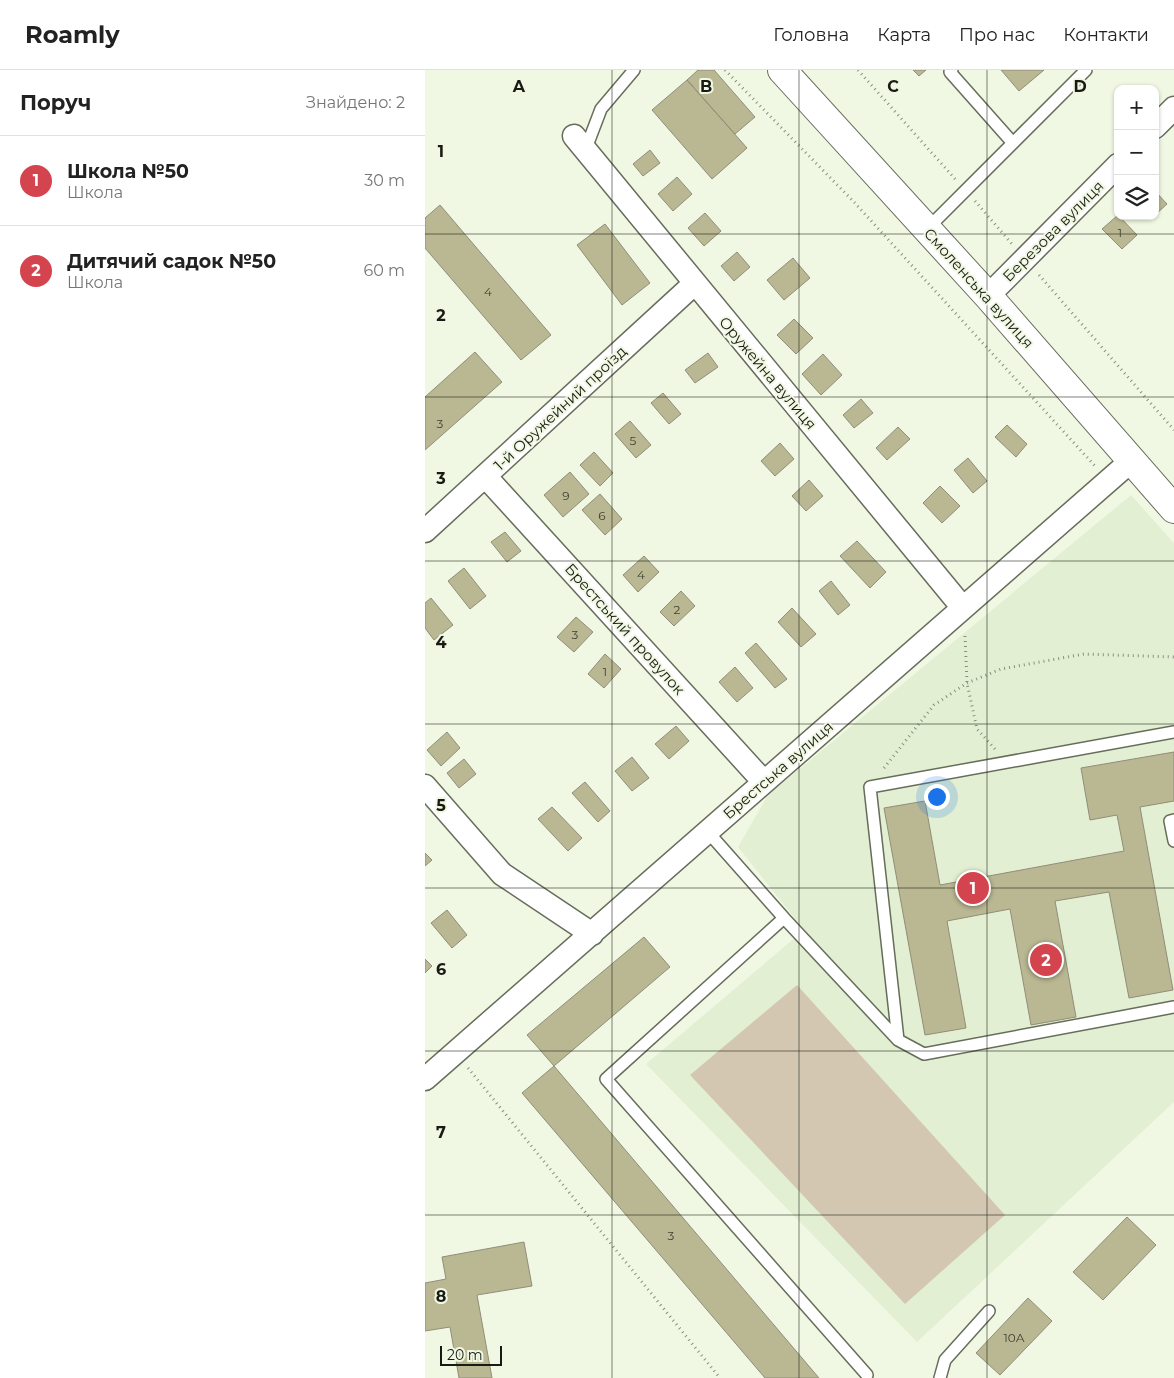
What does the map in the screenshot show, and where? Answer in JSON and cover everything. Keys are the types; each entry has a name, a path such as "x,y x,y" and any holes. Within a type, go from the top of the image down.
{"street":[{"name":"Смоленська вулиця","path":"782,70 988,296 1174,509"},
{"path":"1159,123 1174,108"},
{"name":"Оружейна вулиця","path":"579,143 963,608"},
{"name":"Березова вулиця","path":"988,296 1114,169"},
{"name":"1-й Оружейний проїзд","path":"425,531 694,284"},
{"name":"Брестська вулиця","path":"425,1079 1131,461"},
{"name":"Брестський провулок","path":"486,477 765,782"},
{"path":"425,786 502,874 592,934"}],"lane":[{"path":"579,143 601,109 633,70"},
{"path":"952,70 950,72 1011,142"},
{"path":"927,229 1011,142 1086,70"},
{"path":"898,1040 870,787 1174,732"},
{"path":"1174,820 1170,821 1174,842"},
{"path":"708,832 784,918 898,1040 924,1054 1174,1007"},
{"path":"784,918 607,1078 867,1375"},
{"path":"940,1378 945,1360 989,1311"}],"path":[{"path":"725,70 853,201 1108,481"},
{"path":"858,70 965,189 1174,430"},
{"path":"963,608 967,683 977,729 1007,762"},
{"path":"870,787 906,738 934,705 967,683 1001,669 1084,654 1174,657"},
{"path":"467,1066 720,1378"}],"shaded area":[{"path":"1131,495 1174,543 1174,1102 917,1342 646,1064 804,930 738,847 768,795"},
{"path":"797,985 1005,1215 905,1304 690,1075"}],"building":[{"path":"698,70 714,70 755,117 735,134 687,80"},
{"path":"913,70 926,70 919,76"},
{"path":"1001,70 1044,70 1019,91"},
{"path":"687,80 747,148 712,179 652,110"},
{"path":"650,150 660,163 643,176 633,164"},
{"path":"677,177 692,194 673,211 658,194"},
{"path":"1159,195 1167,204 1159,211"},
{"path":"440,205 551,335 521,360 425,248 425,218"},
{"path":"705,213 721,231 704,246 688,228"},
{"path":"1114,218 1123,220 1137,235 1122,249 1102,229"},
{"path":"605,224 650,283 622,305 577,245"},
{"path":"737,252 750,267 734,281 721,266"},
{"path":"793,258 810,278 784,300 767,280"},
{"path":"794,319 813,338 796,354 777,335"},
{"path":"475,352 502,382 425,450 425,397"},
{"path":"708,353 718,367 695,383 685,370"},
{"path":"823,354 842,375 821,395 802,374"},
{"path":"663,393 681,414 669,424 651,403"},
{"path":"861,399 873,413 854,428 843,415"},
{"path":"630,421 651,445 636,458 615,434"},
{"path":"1007,425 1027,444 1016,457 995,437"},
{"path":"898,427 910,439 887,460 876,448"},
{"path":"780,443 794,459 775,476 761,461"},
{"path":"594,452 613,473 600,486 580,465"},
{"path":"968,458 987,481 973,493 954,470"},
{"path":"570,472 589,494 563,517 544,495"},
{"path":"809,480 823,496 806,511 792,496"},
{"path":"940,486 960,506 942,523 923,503"},
{"path":"600,494 622,519 605,535 582,510"},
{"path":"505,532 521,551 507,562 491,542"},
{"path":"857,541 886,572 870,588 840,556"},
{"path":"644,556 659,572 638,592 623,575"},
{"path":"464,568 486,596 470,609 448,581"},
{"path":"831,581 850,605 838,615 819,591"},
{"path":"681,591 695,606 674,626 660,612"},
{"path":"431,598 453,625 434,640 425,628 425,603"},
{"path":"792,608 816,634 801,647 778,622"},
{"path":"576,617 593,632 574,652 557,637"},
{"path":"756,643 787,679 775,688 745,653"},
{"path":"605,654 621,669 604,688 588,674"},
{"path":"735,667 753,688 737,702 719,682"},
{"path":"676,726 689,741 669,759 655,744"},
{"path":"447,732 460,748 441,766 427,750"},
{"path":"1174,752 1174,801 1140,807 1173,990 1129,998 1109,892 1055,901 1076,1017 1031,1025 1010,909 947,921 966,1028 925,1035 884,808 925,801 940,885 1124,851 1117,815 1090,820 1081,768"},
{"path":"632,757 649,778 632,791 615,771"},
{"path":"464,759 476,774 459,788 447,773"},
{"path":"585,782 610,811 598,822 572,793"},
{"path":"552,807 582,838 568,851 538,819"},
{"path":"425,853 432,860 425,866"},
{"path":"447,910 467,935 452,948 431,923"},
{"path":"644,937 670,967 554,1066 527,1035"},
{"path":"425,959 432,966 425,973"},
{"path":"554,1066 819,1378 765,1378 522,1093"},
{"path":"1127,1217 1156,1245 1103,1300 1073,1272"},
{"path":"524,1242 532,1286 477,1295 492,1378 459,1378 450,1327 425,1331 425,1283 446,1279 442,1257"},
{"path":"1028,1298 1052,1321 1000,1375 976,1353"}],"place":[{"name":"Школа №50","path":"973,888"},
{"name":"Дитячий садок №50","path":"1046,960"}]}
